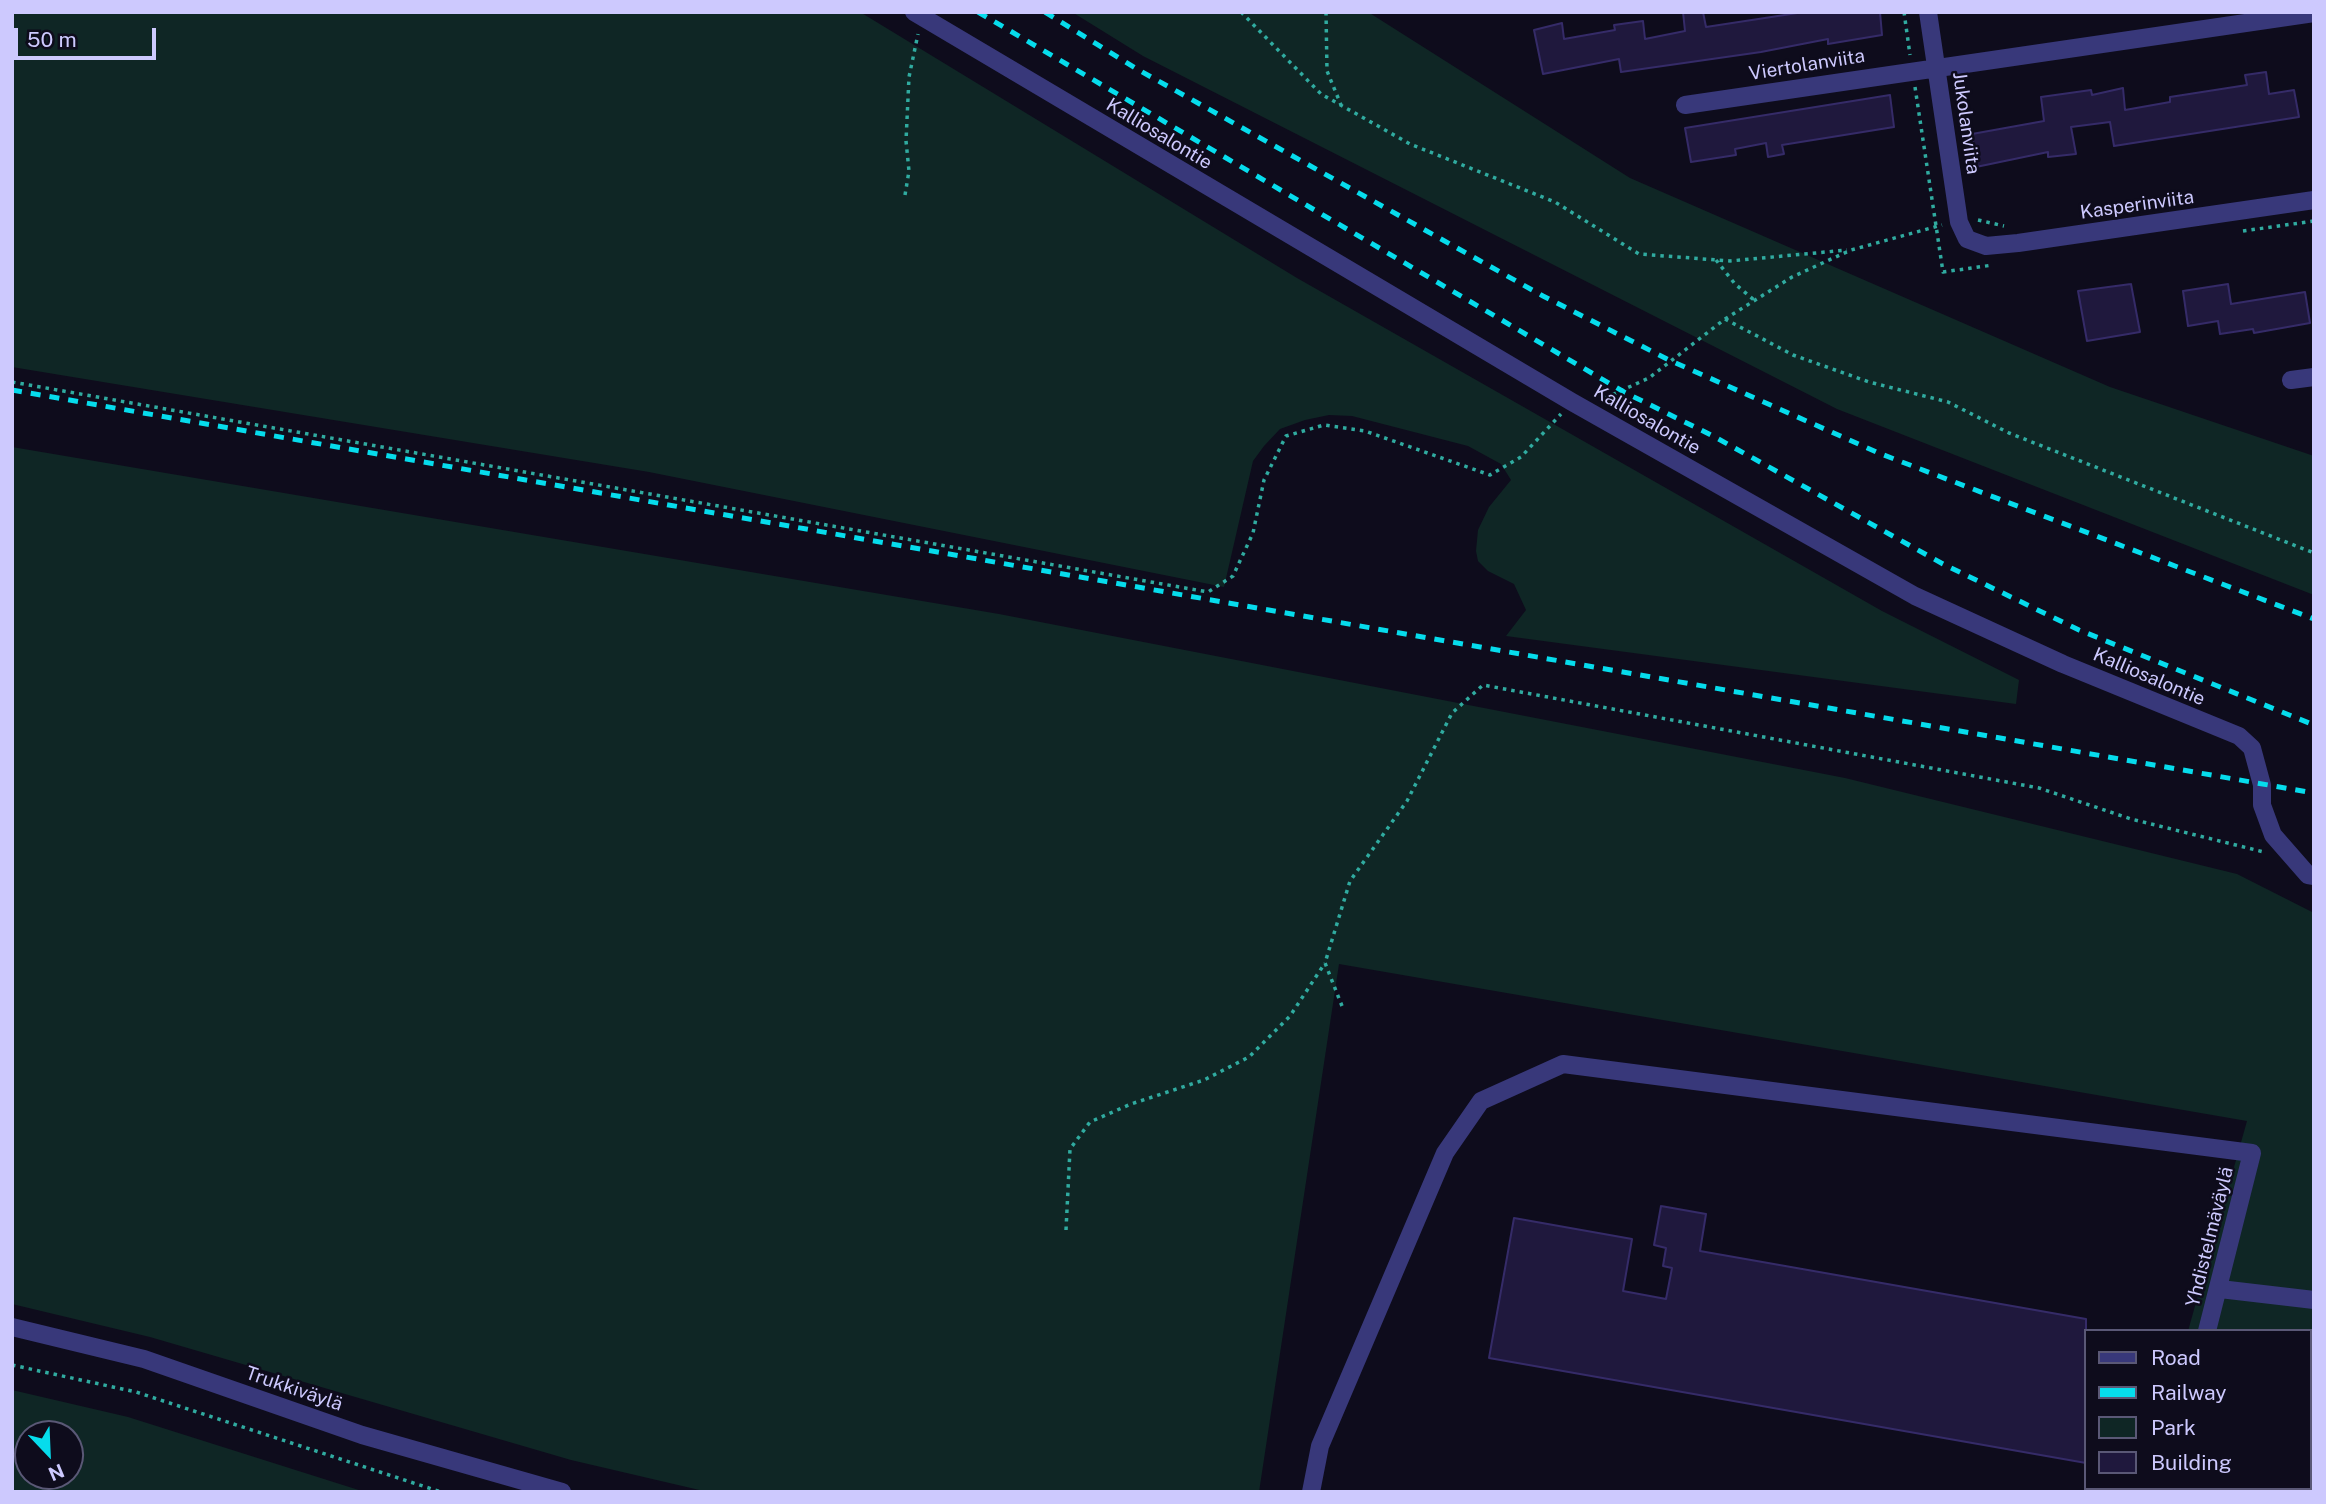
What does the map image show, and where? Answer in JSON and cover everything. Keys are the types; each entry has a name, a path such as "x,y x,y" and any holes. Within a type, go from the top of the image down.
{"street":[{"name":"Jukolanviita","path":"1928,12 1959,222 1967,239"},
{"name":"Viertolanviita","path":"1685,105 2314,13"},
{"name":"Kalliosalontie","path":"920,16 1572,402 1915,596 2063,664 2239,736 2252,748 2262,785 2262,805 2273,835 2290,858 2308,875 2314,876"},
{"name":"Kasperinviita","path":"1967,239 1986,246 2018,243 2314,201"},
{"path":"2291,380 2314,377"},
{"name":"Yhdistelmäväylä","path":"1311,1492 1320,1446 1446,1153 1481,1101 1563,1064 2252,1153 2220,1289 2208,1329"},
{"path":"2220,1289 2314,1300"},
{"name":"Trukkiväylä","path":"12,1328 144,1359 362,1435 562,1492"}],"path":[{"path":"1241,12 1321,94 1410,144 1555,202 1639,254 1730,261 1851,250"},
{"path":"1326,12 1327,71 1341,105"},
{"path":"12,382 1208,592 1233,576 1253,533 1264,480 1286,436 1324,425 1365,431 1490,475 1521,457 1572,402 1607,398 1649,378 1725,319 1792,277 1851,250 1935,226 1904,12"},
{"path":"905,195 909,172 906,141 909,77 920,16"},
{"path":"1715,259 1735,284 1755,300"},
{"path":"1725,319 1793,355 1869,382 1948,402 2009,433 2314,553"},
{"path":"1066,1230 1070,1149 1090,1122 1131,1104 1204,1080 1249,1057 1290,1016 1325,963 1350,881 1407,801 1452,713 1483,685 2039,788 2131,819 2290,858"},
{"path":"1325,963 1342,1006"},
{"path":"12,1365 136,1392 441,1492"}],"green space":[{"path":"12,12 860,12 1297,278 1882,611 2019,680 2016,704 1506,636 1526,610 1514,584 1488,571 1478,561 1476,551 1478,530 1489,507 1511,480 1501,464 1468,446 1352,416 1329,415 1305,420 1280,429 1264,446 1253,461 1224,587 649,472 12,367"},
{"path":"1072,12 1368,12 1630,178 2110,387 2314,456 2314,595 1837,409 1143,56"},
{"path":"12,447 999,614 1845,778 2237,874 2314,913 2314,1492 2143,1492 2312,1490 2312,1329 2189,1329 2247,1121 1339,964 1259,1492 708,1492 571,1460 150,1337 12,1304"},
{"path":"12,1390 128,1417 365,1492 12,1492"}],"building":[{"path":"1683,12 1703,12 1706,27 1804,12 1880,12 1882,35 1828,44 1828,39 1761,52 1621,72 1619,59 1543,74 1534,30 1562,23 1564,39 1615,30 1614,25 1643,21 1645,39 1685,31"},
{"path":"2266,72 2269,94 2294,90 2299,117 2114,146 2110,122 2071,127 2076,154 2048,157 2048,152 1976,167 1972,134 2044,121 2041,97 2091,90 2092,95 2123,88 2125,110 2170,102 2170,97 2247,85 2245,75"},
{"path":"1890,95 1894,127 1782,145 1784,154 1768,157 1766,143 1735,149 1736,155 1691,162 1685,128"},
{"path":"2131,284 2140,332 2087,341 2078,291"},
{"path":"2228,284 2231,304 2305,292 2310,323 2254,333 2253,329 2220,334 2218,321 2188,326 2183,291"},
{"path":"1661,1206 1706,1214 1700,1251 2086,1319 2084,1463 1489,1358 1514,1218 1632,1239 1623,1291 1666,1299 1672,1268 1663,1266 1666,1248 1654,1245"}],"railway":[{"path":"978,12 1624,392 1715,437 1943,564 2079,630 2314,725"},
{"path":"1045,12 1137,69 1543,296 1669,360 1881,454 2314,619"},
{"path":"12,390 2314,793"}]}
